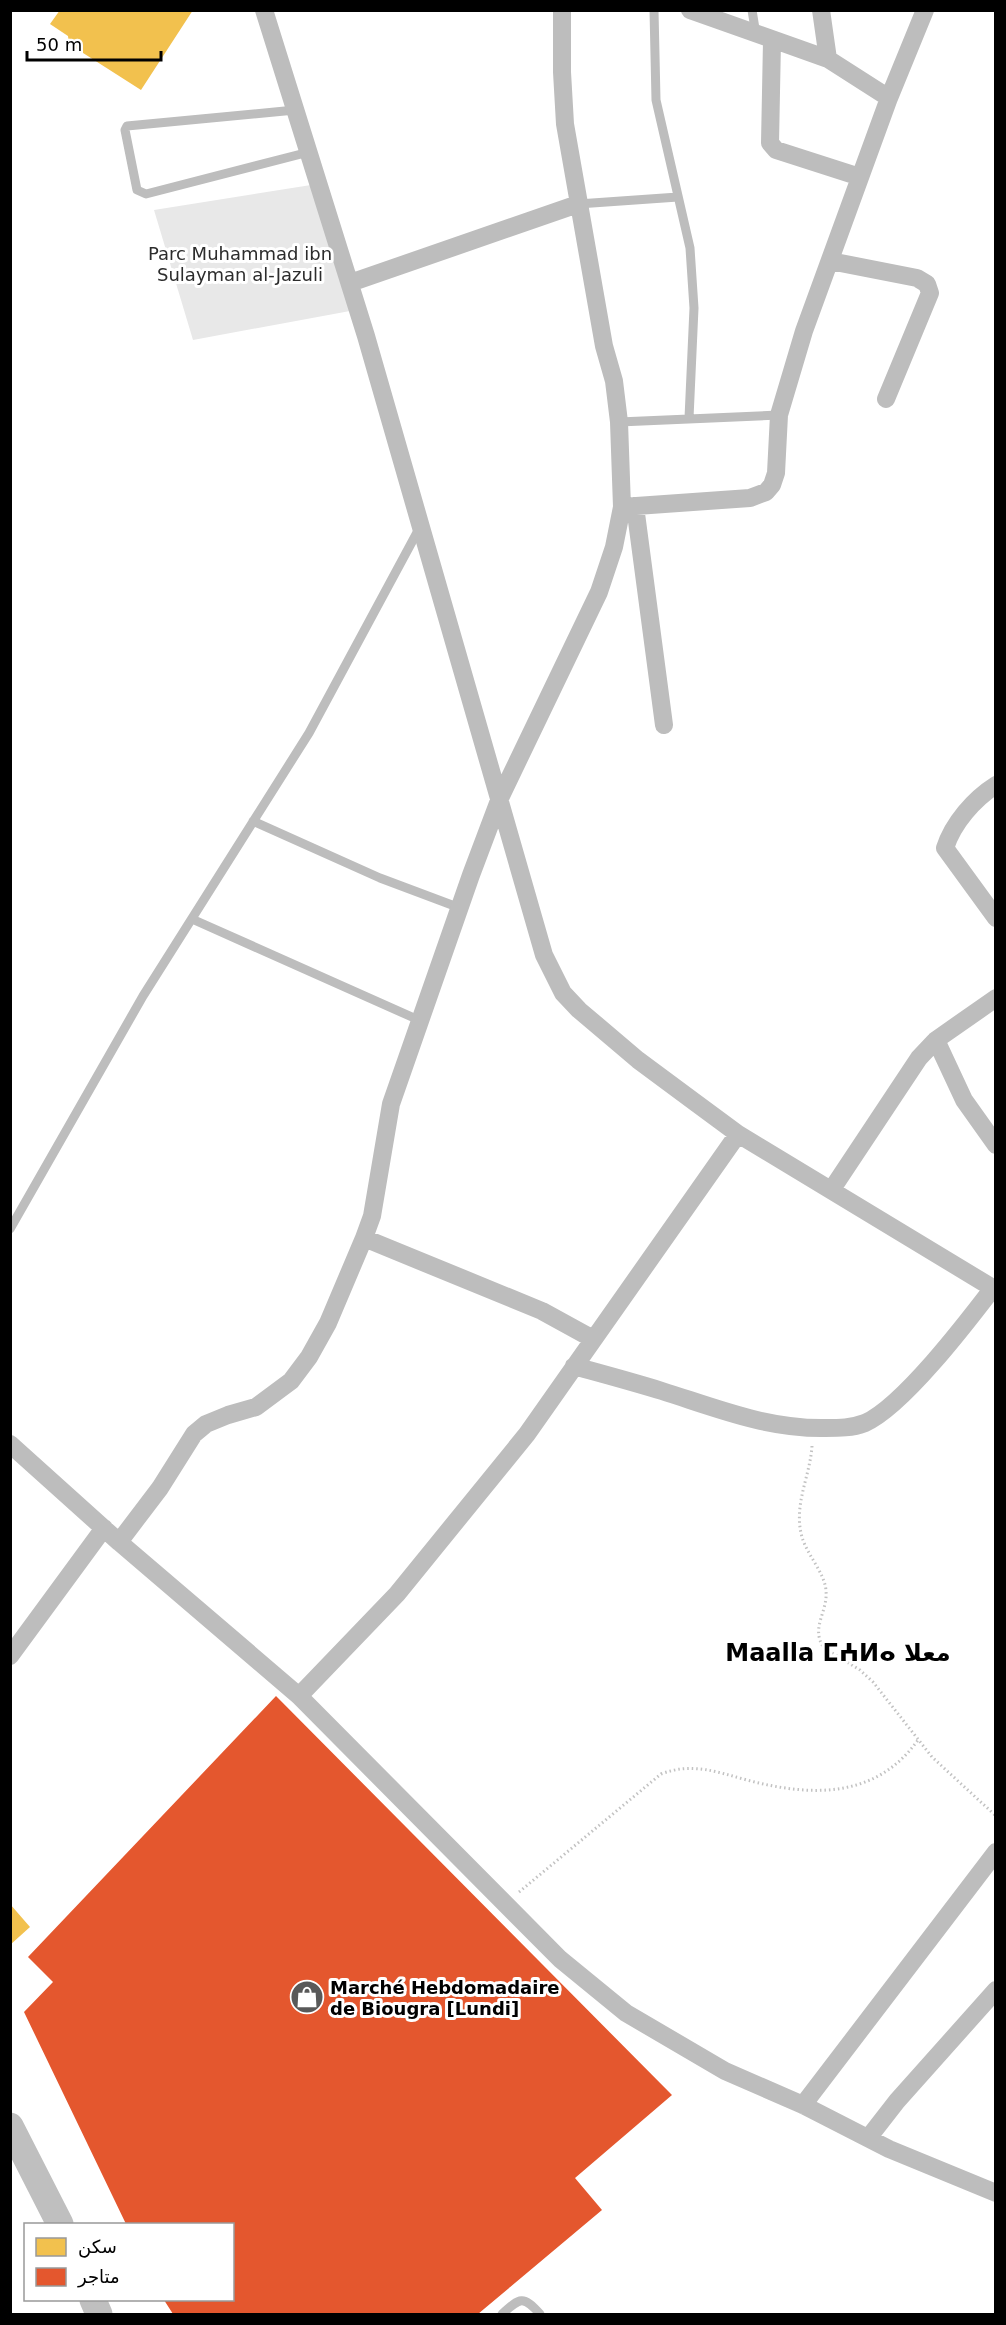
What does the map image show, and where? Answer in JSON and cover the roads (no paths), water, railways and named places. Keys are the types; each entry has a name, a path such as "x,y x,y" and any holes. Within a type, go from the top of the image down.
{"street":[{"path":"264,10 350,283 422,525 544,955 563,993 600,1029 738,1134 993,1284 930,1364 878,1415 849,1428 783,1426 735,1416 660,1390 574,1366"},
{"path":"562,10 562,72 566,124 604,346 614,381 628,506 664,725"},
{"path":"690,10 828,59 889,98"},
{"path":"821,10 828,59"},
{"path":"628,506 750,498 766,492 772,484 776,473 780,415 804,331 889,98 925,10"},
{"path":"764,38 770,143 776,150 860,177"},
{"path":"350,283 578,204"},
{"path":"830,261 916,278 927,284 930,293 886,399"},
{"path":"119,1542 160,1488 194,1434 207,1424 256,1407 291,1381 309,1357 328,1323 372,1216 391,1104 500,798 599,592 628,506"},
{"path":"996,785 967,810 948,838 945,848 996,918"},
{"path":"832,1190 913,1066 936,1040 996,998"},
{"path":"936,1040 964,1100 996,1146"},
{"path":"299,1696 397,1594 527,1434 738,1134"},
{"path":"364,1238 543,1311 593,1339"},
{"path":"10,1444 119,1542 299,1696 560,1959 634,2018 725,2071 803,2105 889,2149 996,2193"},
{"path":"10,1656 104,1528"},
{"path":"803,2105 996,1852"},
{"path":"869,2137 897,2101 996,1990"},
{"path":"10,2126 59,2223"}],"lane":[{"path":"654,10 656,100 690,249 694,308 689,418"},
{"path":"752,10 764,38"},
{"path":"295,110 127,126 125,130 137,190 146,194 309,152"},
{"path":"578,204 678,197"},
{"path":"619,422 780,415"},
{"path":"10,1228 143,996 309,733 422,525"},
{"path":"253,822 380,878 460,908"},
{"path":"192,919 421,1022"},
{"path":"502,2314 516,2301 523,2300 529,2302 540,2314"}],"place":[{"name":"Marché Hebdomadaire de Biougra [Lundi]","path":"307,1997"}],"district":[{"name":"Maalla ⵎⵄⵍⴰ معلا","path":"838,1653"}],"park label":[{"name":"Parc Muhammad ibn Sulayman al-Jazuli","path":"240,263"}]}
